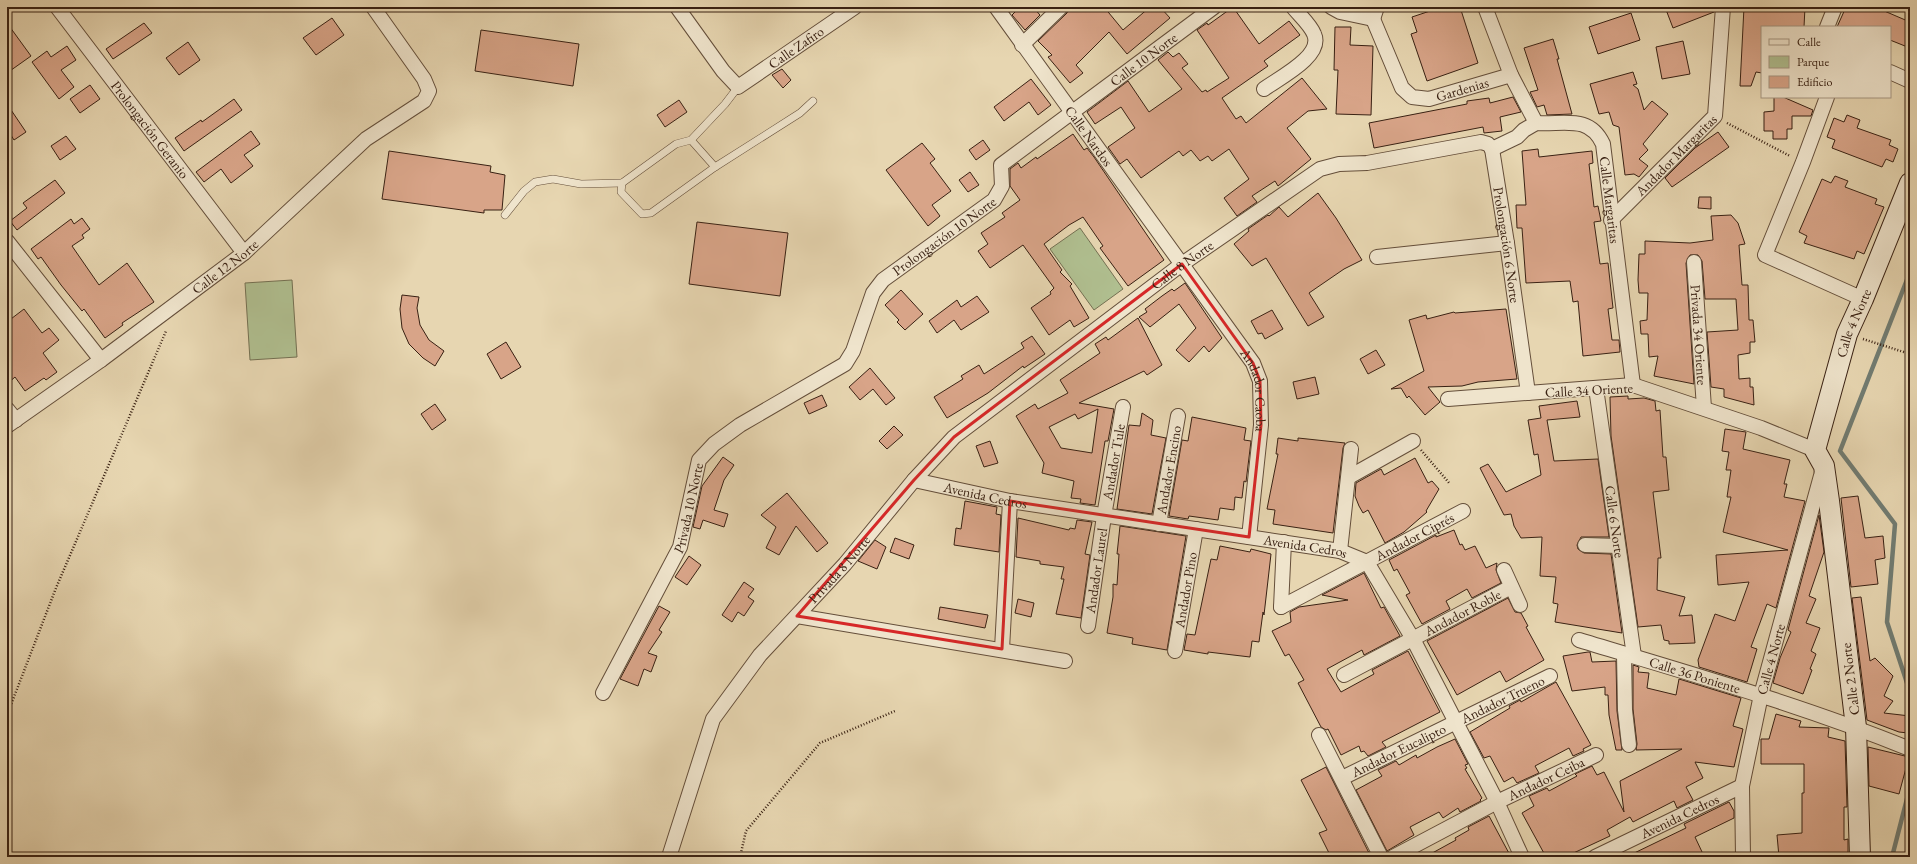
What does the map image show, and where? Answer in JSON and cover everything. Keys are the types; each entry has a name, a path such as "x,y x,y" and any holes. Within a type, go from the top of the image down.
{"street":[{"name":"Prolongación Geranio","path":"57,7 244,253"},
{"name":"Calle 12 Norte","path":"11,423 101,360 244,253 366,139 424,101 429,91 424,80 373,7"},
{"path":"677,7 723,71 738,87"},
{"name":"Calle Zafiro","path":"738,87 838,12 855,7"},
{"name":"Calle Nardos","path":"996,7 1022,45 1072,111 1182,264"},
{"path":"1022,45 1061,7"},
{"name":"Calle 10 Norte","path":"1072,111 1214,7"},
{"path":"1264,89 1309,57 1315,46 1315,34 1293,7"},
{"path":"1331,7 1340,12 1375,13"},
{"path":"1485,7 1511,75 1536,123 1524,130 1517,137 1492,149"},
{"name":"Andador Margaritas","path":"1611,220 1715,116 1723,7"},
{"path":"1827,26 1835,7"},
{"name":"Gardenias","path":"1375,13 1402,88 1412,97 1429,99 1511,75"},
{"path":"1891,72 1910,81"},
{"path":"1827,98 1803,162 1765,255 1863,299"},
{"name":"Prolongación 10 Norte","path":"866,317 873,293 883,280 994,200 1002,186 1001,165 1072,111"},
{"name":"Calle Margaritas","path":"1536,123 1582,123 1598,133 1603,144 1611,220 1633,385"},
{"name":"Calle 8 Norte","path":"914,480 954,437 1182,264 1320,169 1339,164 1367,162 1480,142 1488,144 1492,149"},
{"name":"Prolongación 6 Norte","path":"1492,149 1528,393"},
{"name":"Calle 4 Norte","path":"1743,857 1742,786 1761,694 1819,458 1847,334 1863,299 1910,183"},
{"path":"7,240 101,360"},
{"path":"1378,257 1507,243"},
{"name":"Privada 34 Oriente","path":"1694,262 1704,408"},
{"name":"Andador Caoba","path":"1182,264 1253,363 1260,381 1261,424 1249,537"},
{"name":"Privada 10 Norte","path":"603,693 680,547 699,460 714,444 740,426 845,364 853,351 866,317"},
{"name":"Calle 34 Oriente","path":"1448,399 1633,385 1761,428 1819,458"},
{"name":"Calle 6 Norte","path":"1596,388 1618,546 1629,655 1625,710 1628,745"},
{"name":"Andador Tule","path":"1104,516 1123,408"},
{"path":"7,409 11,423"},
{"name":"Andador Encino","path":"1159,524 1178,416"},
{"path":"1349,477 1413,441"},
{"path":"1340,551 1351,449"},
{"name":"Calle 4 Norte","path":"1819,458 1829,501"},
{"name":"Avenida Cedros","path":"914,480 1010,501 1340,551 1367,562"},
{"name":"Privada 8 Norte","path":"669,857 713,719 760,655 845,564 914,480"},
{"path":"1002,649 1010,501"},
{"name":"Calle 2 Norte","path":"1829,501 1856,727 1860,857"},
{"name":"Andador Ciprés","path":"1284,542 1281,607 1463,512"},
{"name":"Andador Laurel","path":"1088,626 1104,516"},
{"name":"Andador Pino","path":"1175,651 1196,529"},
{"path":"1585,545 1618,546"},
{"path":"1367,562 1413,639 1497,802 1522,857"},
{"path":"1504,570 1520,605"},
{"name":"Andador Roble","path":"1344,675 1511,587"},
{"path":"797,616 1002,649 1065,661"},
{"name":"Calle 36 Poniente","path":"1579,640 1761,694 1856,727 1910,749"},
{"name":"Andador Trueno","path":"1455,722 1550,676"},
{"name":"Andador Eucalipto","path":"1342,778 1455,722"},
{"path":"1319,735 1381,857"},
{"name":"Andador Ceiba","path":"1393,857 1497,802 1596,755"},
{"name":"Avenida Cedros","path":"1595,857 1742,786"}],"lane":[{"path":"505,215 524,191 535,182 553,179 581,184 622,183 676,144 691,140 725,104 738,87"},
{"path":"622,183 621,192 629,202 642,214 651,213 715,167 800,113 813,101"},
{"path":"691,140 715,167"}],"path":[{"path":"1715,116 1737,130 1803,162"},
{"path":"7,715 60,581 177,304"},
{"path":"1847,334 1910,354"},
{"path":"1413,441 1450,484"},
{"path":"740,857 746,831 820,743 895,711"}],"highlighted area":[{"path":"1182,264 1253,363 1260,381 1261,425 1249,537 1010,501 1002,649 797,616 914,480 954,437"}],"green space":[{"path":"1080,228 1123,289 1094,310 1050,249"},
{"path":"292,280 297,357 250,360 245,283"}],"building":[{"path":"1020,7 1033,7 1040,15 1025,30 1012,15"},
{"path":"1069,7 1104,7 1123,30 1150,7 1160,7 1170,18 1127,54 1109,32 1076,65 1083,73 1070,83 1048,57 1052,55 1038,41 1067,13"},
{"path":"1233,7 1259,44 1289,21 1300,35 1264,61 1268,66 1222,98 1236,119 1241,116 1246,123 1302,78 1327,109 1308,111 1287,128 1311,159 1278,186 1275,181 1252,196 1257,202 1237,216 1224,198 1249,179 1229,149 1212,161 1208,156 1200,161 1191,150 1183,156 1179,151 1141,178 1127,159 1120,164 1108,147 1135,128 1121,107 1095,124 1087,112 1128,81 1149,112 1182,89 1158,60 1168,52 1173,57 1179,53 1188,64 1182,68 1202,92 1206,90 1207,92 1229,78 1197,30 1207,23 1208,25"},
{"path":"1442,7 1460,7 1478,63 1427,81 1411,34 1417,32 1412,17"},
{"path":"1665,7 1714,7 1714,12 1673,28"},
{"path":"1744,7 1805,7 1804,26 1761,26 1761,73 1756,72 1751,86 1740,86"},
{"path":"1846,7 1875,7 1910,22 1910,48 1891,40 1891,26 1837,26"},
{"path":"1631,13 1640,40 1598,54 1589,27"},
{"path":"332,18 344,35 316,55 303,38"},
{"path":"7,23 31,56 7,73"},
{"path":"144,23 152,33 113,59 106,49"},
{"path":"1335,27 1351,27 1350,45 1373,46 1371,115 1336,114 1338,70 1334,70"},
{"path":"481,30 579,44 573,86 475,71"},
{"path":"1553,39 1572,114 1547,115 1544,105 1537,107 1530,92 1538,90 1524,48"},
{"path":"1683,41 1690,74 1662,79 1656,47"},
{"path":"188,42 200,60 179,75 166,58"},
{"path":"67,46 76,60 61,70 74,87 59,99 32,62 47,51 51,57"},
{"path":"782,69 791,80 783,88 772,75"},
{"path":"1633,72 1637,84 1633,85 1638,89 1644,110 1652,101 1668,114 1643,144 1648,150 1639,159 1648,166 1639,177 1634,174 1625,175 1619,127 1613,125 1609,112 1599,114 1590,84"},
{"path":"1031,79 1051,105 1038,115 1029,102 1004,121 994,107"},
{"path":"90,85 100,99 80,113 70,99"},
{"path":"1513,97 1521,112 1500,117 1502,131 1484,133 1483,127 1374,148 1369,123 1467,104 1467,101 1489,98 1490,103"},
{"path":"1774,98 1785,98 1813,110 1811,116 1792,116 1792,129 1787,129 1787,139 1773,139 1773,131 1764,131 1764,112 1774,111"},
{"path":"234,99 242,110 184,151 175,138 201,120 202,122"},
{"path":"679,100 687,112 665,127 657,115"},
{"path":"7,104 26,132 14,140 7,129"},
{"path":"1847,115 1860,120 1857,128 1891,140 1889,145 1898,149 1893,162 1886,159 1882,167 1832,148 1835,140 1827,137 1834,118 1844,122"},
{"path":"251,131 260,144 244,155 253,166 231,183 221,169 204,182 196,172"},
{"path":"1718,132 1729,147 1672,187 1665,178 1695,148"},
{"path":"1073,134 1084,150 1087,148 1094,157 1164,260 1128,286 1100,248 1103,246 1083,217 1069,225 1044,244 1062,270 1060,272 1072,284 1070,286 1089,318 1074,327 1070,320 1049,335 1031,308 1051,294 1050,292 1054,288 1023,245 990,268 978,251 988,244 981,233 1005,217 1002,213 1020,200 1010,186 1010,169 1018,163 1021,168 1036,157 1037,159"},
{"path":"66,136 76,149 60,160 51,146"},
{"path":"983,140 990,150 976,160 969,150"},
{"path":"922,143 935,159 930,163 951,191 932,205 940,216 928,226 886,170"},
{"path":"1538,149 1539,157 1592,151 1593,163 1589,164 1594,207 1598,206 1601,221 1594,222 1600,264 1608,263 1613,308 1608,309 1612,340 1619,340 1620,352 1583,356 1578,301 1573,302 1570,281 1526,283 1522,228 1517,228 1516,205 1526,205 1522,151"},
{"path":"389,151 491,166 490,172 505,175 502,210 484,210 484,213 382,199"},
{"path":"970,172 979,185 968,192 959,180"},
{"path":"1835,176 1848,181 1845,187 1877,199 1875,204 1884,207 1864,254 1857,251 1854,259 1804,243 1807,236 1799,232 1822,179 1831,183"},
{"path":"55,180 65,193 17,230 10,221 27,208 23,203"},
{"path":"1318,193 1336,218 1362,260 1344,269 1309,293 1324,317 1308,326 1266,258 1252,266 1234,244 1249,231 1248,229 1268,215 1269,216 1279,207 1288,217"},
{"path":"1699,197 1711,197 1711,209 1698,208"},
{"path":"1731,215 1738,223 1745,244 1739,245 1742,285 1748,285 1749,320 1753,320 1755,342 1750,342 1750,353 1738,355 1739,379 1750,378 1750,387 1753,387 1754,405 1724,397 1724,389 1711,387 1707,332 1738,330 1736,299 1705,299 1702,261 1698,255 1690,255 1686,263 1694,384 1654,376 1658,356 1649,357 1648,334 1641,334 1640,321 1647,320 1648,293 1639,293 1639,254 1645,254 1645,241 1690,243 1713,240 1711,216"},
{"path":"82,218 90,229 82,235 84,238 72,246 99,285 127,263 154,302 122,323 123,325 105,338 84,309 82,311 61,285 41,257 38,259 31,249 71,219 74,224"},
{"path":"697,222 788,233 780,296 689,284"},
{"path":"1185,283 1222,338 1209,352 1204,346 1189,362 1176,350 1196,328 1179,304 1150,327 1139,317 1147,312 1145,309 1162,296 1172,289 1174,291"},
{"path":"901,290 923,314 905,330 897,322 899,320 885,305"},
{"path":"402,295 419,297 417,308 420,325 429,340 444,351 435,366 423,358 409,344 402,328 400,309"},
{"path":"977,296 989,312 961,330 954,320 937,333 929,321 957,300 961,307"},
{"path":"24,309 42,333 49,328 59,340 43,353 57,372 46,380 44,378 25,391 15,377 7,384 7,322"},
{"path":"1506,309 1517,379 1478,382 1462,386 1428,387 1440,402 1425,415 1409,396 1407,398 1401,388 1391,389 1424,371 1409,320 1426,315 1427,319 1454,312"},
{"path":"1272,310 1283,329 1265,339 1262,333 1258,334 1251,321"},
{"path":"1138,318 1162,365 1147,375 1144,371 1079,403 1114,409 1108,441 1105,441 1095,505 1080,503 1081,499 1071,498 1074,481 1042,473 1044,463 1016,416 1035,404 1038,409 1068,393 1060,380 1100,353 1095,344 1106,337 1108,340","holes":["1098,409 1092,453 1061,448 1049,427 1075,414 1078,419"]},
{"path":"1032,336 1045,354 1024,368 1023,366 988,393 947,418 934,397 963,379 961,376 979,365 984,374 1024,348 1021,343"},
{"path":"506,342 521,367 501,379 487,354"},
{"path":"1376,350 1385,365 1368,374 1360,359"},
{"path":"870,368 895,398 886,405 873,389 860,400 849,387"},
{"path":"1315,377 1319,394 1297,399 1293,382"},
{"path":"822,395 827,406 809,414 804,403"},
{"path":"1628,396 1628,399 1644,398 1655,401 1656,411 1660,410 1663,457 1666,457 1669,490 1653,492 1661,558 1658,558 1657,590 1685,597 1679,616 1692,615 1695,643 1669,644 1669,641 1664,640 1661,625 1638,627 1611,436 1610,397"},
{"path":"1577,401 1580,417 1547,420 1554,461 1598,459 1609,537 1581,537 1577,545 1578,549 1584,553 1611,554 1622,633 1555,622 1558,604 1553,603 1556,577 1540,576 1542,537 1521,538 1514,526 1511,514 1504,515 1480,468 1488,464 1506,492 1541,475 1538,454 1534,455 1528,420 1541,418 1539,406"},
{"path":"435,404 446,420 432,430 421,414"},
{"path":"1142,413 1153,420 1151,435 1166,438 1152,514 1117,509 1129,425 1140,426"},
{"path":"1192,417 1246,428 1244,440 1251,441 1246,482 1244,481 1242,498 1235,497 1234,510 1220,508 1218,520 1189,516 1188,519 1169,516 1182,440 1188,441"},
{"path":"894,426 903,435 887,449 879,441"},
{"path":"1725,429 1746,432 1743,449 1790,460 1784,484 1787,484 1784,497 1805,501 1776,608 1767,604 1751,647 1757,649 1747,682 1699,667 1698,660 1715,614 1735,621 1749,582 1718,585 1716,555 1788,550 1723,532 1731,497 1727,497 1731,470 1726,470 1729,452 1722,451"},
{"path":"1278,438 1298,441 1298,438 1345,443 1343,448 1333,533 1273,524 1275,510 1267,509 1278,454 1276,454"},
{"path":"990,441 998,463 984,467 976,446"},
{"path":"723,457 734,465 724,480 714,510 728,514 724,527 703,520 700,529 693,527 702,486"},
{"path":"1415,458 1428,483 1432,481 1439,489 1426,511 1427,512 1404,532 1385,543 1368,510 1363,513 1359,506 1355,496 1356,483 1381,469 1384,475"},
{"path":"787,493 828,543 817,552 796,526 779,555 766,548 776,527 761,515"},
{"path":"1858,496 1865,538 1883,536 1885,558 1875,560 1878,584 1851,587 1841,498"},
{"path":"965,501 997,507 996,514 1001,515 999,552 954,545 956,528 961,529"},
{"path":"1819,515 1824,552 1809,596 1816,599 1806,623 1820,628 1811,651 1816,654 1803,694 1773,683 1780,658 1791,632 1788,630"},
{"path":"1018,518 1069,530 1070,528 1075,529 1077,520 1092,522 1085,554 1090,555 1081,618 1056,614 1064,579 1061,579 1064,567 1040,564 1040,561 1016,557"},
{"path":"1120,526 1186,536 1167,650 1132,644 1133,638 1107,633 1113,597 1113,584 1117,585 1119,554 1117,554"},
{"path":"1454,530 1460,545 1462,544 1465,550 1475,546 1486,568 1497,563 1496,570 1501,583 1472,598 1467,589 1446,601 1450,609 1422,624 1406,595 1410,593 1397,569 1394,571 1389,560 1436,535 1436,537"},
{"path":"895,538 914,545 909,559 890,552"},
{"path":"875,540 886,547 877,569 858,561"},
{"path":"1220,546 1250,552 1251,549 1271,554 1264,615 1263,612 1259,642 1252,641 1250,657 1208,652 1208,654 1184,650 1187,634 1195,635 1211,559 1217,560"},
{"path":"689,556 701,565 687,585 675,577"},
{"path":"1364,573 1381,608 1384,607 1400,636 1364,655 1362,650 1327,669 1341,692 1374,674 1372,670 1408,651 1440,712 1382,742 1386,747 1368,756 1364,751 1361,752 1359,746 1341,755 1328,729 1326,730 1321,727 1298,683 1304,680 1289,654 1285,656 1272,631 1291,622 1290,612 1299,607 1348,600 1322,595"},
{"path":"744,582 754,589 748,597 754,601 744,616 738,612 732,622 722,615"},
{"path":"1861,597 1870,661 1875,658 1893,676 1884,696 1893,701 1884,713 1910,716 1908,733 1899,732 1867,720 1852,598"},
{"path":"1508,598 1515,612 1521,613 1528,626 1526,627 1544,660 1506,682 1500,671 1457,695 1427,641"},
{"path":"1018,599 1034,603 1031,617 1015,613"},
{"path":"659,606 670,612 659,630 662,632 648,653 657,656 651,672 644,669 638,686 620,679"},
{"path":"940,607 988,615 985,628 938,619"},
{"path":"1590,652 1592,662 1616,661 1617,711 1622,750 1616,750 1609,715 1608,695 1605,695 1605,687 1572,691 1563,656"},
{"path":"1633,665 1639,667 1638,672 1649,673 1647,688 1676,695 1679,679 1741,698 1733,726 1743,729 1734,767 1695,762 1703,778 1686,787 1693,800 1677,808 1674,801 1633,822 1630,817 1607,830 1610,836 1565,857 1546,857 1522,813 1534,806 1529,796 1547,788 1549,791 1577,776 1575,774 1592,766 1597,775 1604,772 1624,812 1620,781 1682,749 1636,750 1637,744 1633,709"},
{"path":"1556,682 1591,745 1583,749 1584,751 1573,756 1569,748 1535,766 1539,773 1517,783 1513,777 1504,782 1490,756 1484,758 1470,732 1510,708 1509,706 1520,700 1521,702"},
{"path":"1776,714 1801,721 1799,727 1829,728 1828,737 1845,741 1847,807 1844,807 1844,840 1848,839 1848,857 1779,857 1777,835 1802,833 1804,764 1761,764 1761,739 1769,739"},
{"path":"1455,739 1468,764 1465,765 1467,768 1465,769 1482,798 1480,800 1481,801 1460,812 1458,808 1443,818 1439,812 1410,827 1414,835 1387,851 1356,790 1382,776 1378,770 1396,761 1399,765 1416,755 1417,758"},
{"path":"1868,747 1909,757 1899,794 1869,786"},
{"path":"1326,767 1371,857 1331,857 1319,833 1327,830 1301,780"},
{"path":"1729,802 1734,811 1734,818 1695,837 1703,854 1697,857 1626,857 1686,828 1684,824"},
{"path":"1489,816 1511,857 1425,857 1456,840 1455,838 1469,830 1468,827"}],"waterway":[{"path":"1910,272 1840,451 1895,524 1887,622 1910,692"},
{"path":"1892,857 1910,787"}]}
